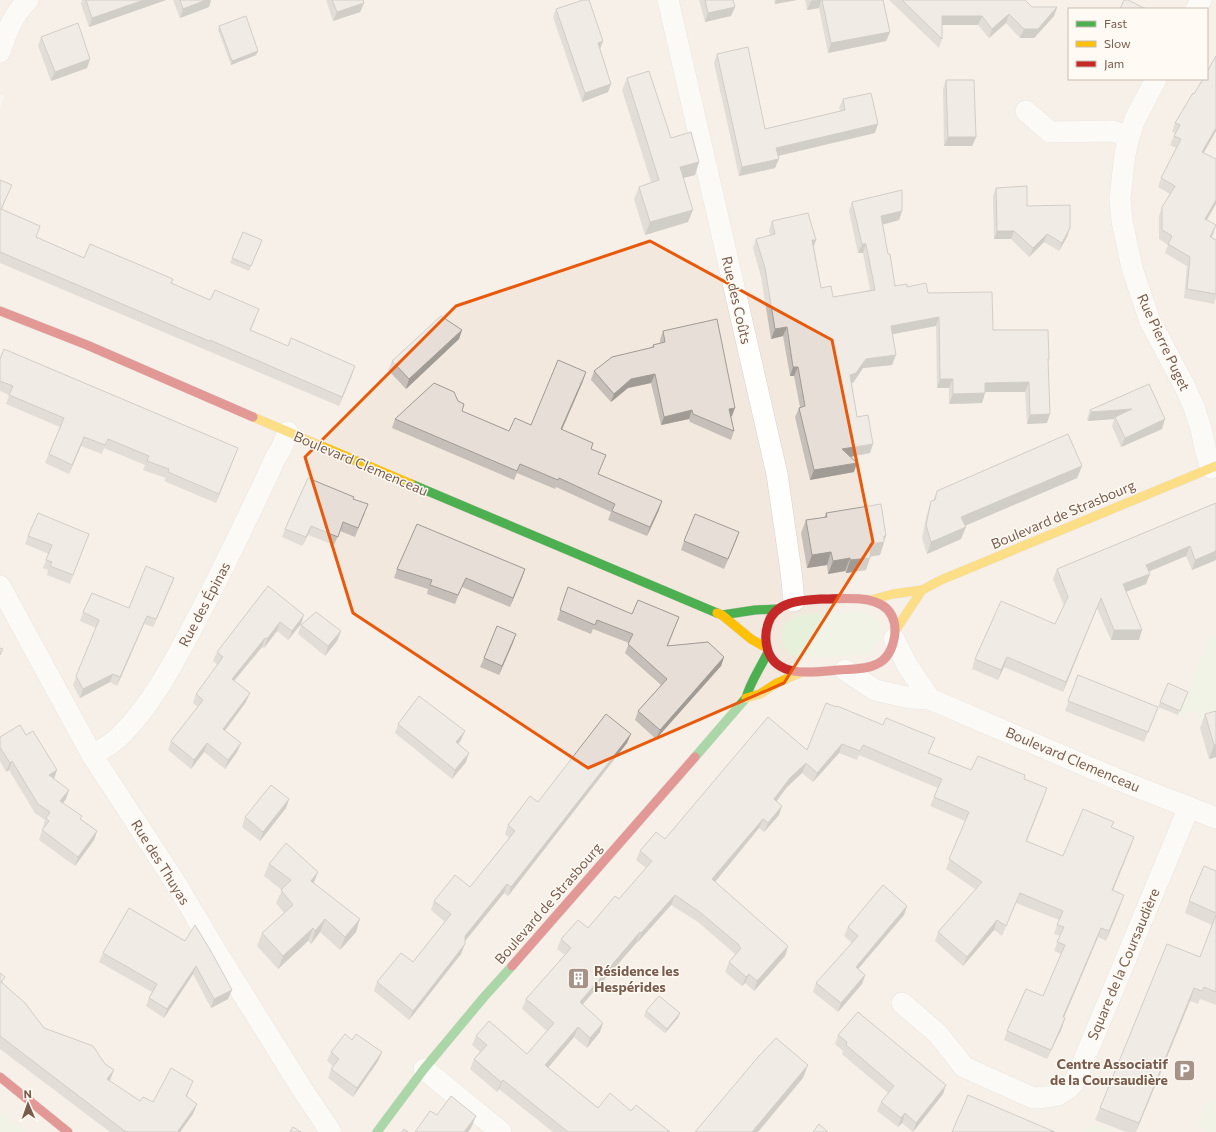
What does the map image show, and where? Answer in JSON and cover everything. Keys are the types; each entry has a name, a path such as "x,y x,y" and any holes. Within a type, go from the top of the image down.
{"main road":[{"name":"Boulevard Clemenceau","path":"0,311 87,345 288,432 722,615 767,650"},
{"name":"Boulevard de Strasbourg","path":"871,600 893,594 922,590 941,580 1214,466"},
{"path":"894,635 922,590"},
{"path":"722,615 786,605 807,600 871,600 881,604 889,611 893,620 894,635 890,651 886,659 877,665 865,669 802,672 789,671 779,666 773,660 767,650 766,636 767,624 771,616 786,605"},
{"name":"Boulevard de Strasbourg","path":"377,1132 424,1069 484,997 746,698 749,687 759,672 767,650"},
{"name":"Boulevard de Strasbourg","path":"746,698 760,694 777,683 802,672"},
{"path":"0,1077 68,1132"}],"street":[{"path":"0,52 8,29 20,9 28,0"},
{"name":"Rue des Coûts","path":"668,0 777,474 791,571 786,605"},
{"name":"Rue Pierre Puget","path":"1155,80 1134,119 1129,137 1125,154 1120,198 1122,222 1132,268 1150,321 1194,407 1206,452 1214,466"},
{"path":"1026,111 1050,132 1113,131 1129,137"},
{"name":"Rue des Épinas","path":"92,755 111,744 124,732 145,706 180,651 217,582 288,432"},
{"name":"Rue des Thuyas","path":"0,586 92,755 176,885 302,1089 331,1132"},
{"path":"894,635 907,665 930,699"},
{"name":"Boulevard Clemenceau","path":"845,670 875,690 910,698 930,699 1119,780 1216,818"},
{"name":"Square de la Coursaudière","path":"902,1004 938,1034 964,1067 1033,1098 1047,1098 1058,1095 1069,1088 1076,1078 1189,807"},
{"path":"424,1069 501,1132"}],"highlighted area":[{"path":"650,241 832,340 873,542 784,683 588,768 353,613 305,457 456,306"}],"shaded area":[{"path":"0,0 1216,0 1216,1132 0,1132 0,109 4,96 0,95"}],"green space":[{"path":"856,611 874,618 880,628 877,644 865,655 800,658 794,657 788,653 784,646 782,631 786,622 797,615"},
{"path":"1216,635 1216,718 1201,723 1197,710 1178,715 1209,638"},
{"path":"1216,1100 1216,1132 1204,1132 1198,1124 1207,1105"},
{"path":"0,1112 26,1132 0,1132"},
{"path":"1094,1125 1113,1132 1083,1132"}],"building":[{"path":"86,0 144,0 92,18"},
{"path":"180,0 206,0 183,9"},
{"path":"332,0 363,0 364,3 337,12"},
{"path":"583,0 589,0 603,41 598,43 611,84 585,93 556,9"},
{"path":"705,0 733,0 735,7 708,13"},
{"path":"822,0 883,0 890,32 831,43"},
{"path":"902,0 1025,0 1032,7 1057,7 1038,29 1024,29 1009,14 992,29 982,16 942,16 942,39"},
{"path":"1124,0 1128,0 1144,8 1120,8"},
{"path":"246,16 258,51 232,61 219,26"},
{"path":"78,23 90,59 55,72 41,37"},
{"path":"748,47 765,129 845,110 843,99 871,93 878,124 776,148 779,159 742,167 717,54"},
{"path":"1216,56 1216,128 1202,152 1216,159 1216,200 1205,219 1216,225 1210,237 1216,240 1216,294 1187,289 1190,257 1168,244 1172,236 1162,230 1162,207 1175,186 1161,178 1181,139 1174,136 1180,125 1175,123 1202,80 1208,80 1208,70"},
{"path":"649,71 671,138 691,132 699,162 680,167 693,210 650,222 639,187 659,180 627,78"},
{"path":"946,80 974,80 976,137 948,137"},
{"path":"0,180 12,185 1,209 40,226 36,237 84,258 90,244 173,279 171,283 210,300 215,290 259,309 250,330 288,346 291,338 355,366 342,397 0,252"},
{"path":"1027,186 1027,206 1070,205 1070,228 1062,243 1047,234 1033,248 1014,231 997,231 996,188"},
{"path":"902,190 902,211 881,216 888,254 890,254 895,286 907,284 907,287 926,283 928,293 992,292 993,330 1048,330 1050,414 1030,415 1029,382 985,383 985,393 953,394 953,379 940,379 939,317 891,326 896,355 866,359 856,373 850,375 857,417 868,415 873,444 842,449 857,463 814,470 799,408 805,406 798,367 793,367 787,327 775,329 765,268 756,239 775,234 772,221 808,213 816,240 812,240 821,288 831,286 833,297 875,290 866,244 862,244 852,202"},
{"path":"243,232 262,240 251,266 232,258"},
{"path":"441,316 462,330 409,379 392,361"},
{"path":"717,319 735,408 729,409 734,431 693,414 692,410 664,417 655,374 631,379 614,394 594,371 612,357 654,347 653,345 665,342 663,331"},
{"path":"4,349 238,448 219,494 168,472 169,469 147,461 149,456 108,439 105,445 84,437 72,465 49,454 64,418 9,395 13,386 0,381 0,359"},
{"path":"558,360 586,372 561,429 593,443 591,449 606,455 598,474 662,501 650,527 612,511 615,504 559,478 558,480 520,464 517,471 395,419 434,383 454,392 458,401 464,404 462,411 509,431 515,418 531,425"},
{"path":"1149,384 1165,419 1125,438 1115,417 1132,409 1091,412 1090,410"},
{"path":"1068,434 1082,466 961,517 966,527 931,542 926,525 931,501 935,500 937,491"},
{"path":"308,478 354,497 353,499 368,504 358,528 343,522 338,537 311,526 306,537 285,529"},
{"path":"1216,503 1216,551 1195,560 1190,546 1146,565 1150,574 1123,584 1142,630 1114,630 1101,598 1066,682 1007,657 1001,670 975,659 1001,601 1055,624 1068,597 1057,569"},
{"path":"881,504 886,536 884,536 884,542 870,544 870,558 850,560 850,558 833,561 831,552 812,555 806,520 827,517 826,513"},
{"path":"38,513 89,534 73,575 50,566 52,562 46,560 52,545 28,536"},
{"path":"695,514 739,532 728,559 684,541"},
{"path":"417,524 525,569 513,598 466,578 458,595 430,585 432,580 397,569"},
{"path":"146,566 174,578 156,619 147,616 120,677 113,674 83,689 76,676 99,620 83,612 92,593 129,608"},
{"path":"268,586 304,615 292,631 280,622 232,679 250,693 223,729 241,743 228,760 207,743 194,760 171,741 203,700 196,694 223,657 217,652"},
{"path":"568,587 632,614 638,600 679,617 667,646 708,642 724,657 660,730 638,711 667,679 628,644 633,634 597,620 595,625 560,610"},
{"path":"316,612 341,631 328,646 301,625"},
{"path":"497,626 516,634 502,666 484,658"},
{"path":"0,648 3,649 0,655"},
{"path":"1078,675 1158,707 1148,732 1068,701"},
{"path":"1168,683 1188,692 1180,711 1160,702"},
{"path":"419,696 465,731 456,742 469,753 455,770 398,724"},
{"path":"826,703 883,725 886,718 935,738 928,753 971,770 978,756 1025,775 1024,779 1047,788 1026,841 1063,856 1083,809 1114,822 1111,827 1134,837 1112,890 1124,895 1109,931 1101,928 1063,1017 1065,1018 1051,1050 1007,1031 1026,989 1043,996 1065,945 1057,942 1064,927 1057,925 1063,911 1020,893 1006,926 997,920 967,957 938,932 982,882 949,859 969,812 934,797 942,779 863,745 860,751 842,744 817,773 806,763 790,778 774,799 782,806 768,823 763,819 712,879 788,946 757,981 749,974 746,977 729,962 741,948 739,945 701,913 675,895 641,933 640,932 580,1002 603,1023 590,1038 578,1027 545,1065 598,1108 610,1093 631,1111 636,1105 670,1132 568,1132 503,1080 501,1082 474,1059 487,1045 476,1036 489,1021 527,1054 554,1023 526,999 571,948 561,939 578,920 588,928 615,896 619,899 652,861 640,851 656,832 665,839 768,717 807,750"},
{"path":"1216,711 1216,744 1214,745 1205,714"},
{"path":"606,714 631,734 511,887 507,884 465,936 465,944 413,1011 377,982 401,953 413,962 451,914 434,901 455,875 470,887 515,831 508,825 530,796 538,802"},
{"path":"20,725 26,735 33,731 57,770 49,775 69,790 60,801 82,816 80,819 97,831 78,857 42,830 49,821 46,818 50,812 38,804 12,761 10,763 0,747 0,737"},
{"path":"271,785 289,799 263,832 245,817"},
{"path":"286,843 318,872 311,881 360,919 345,937 325,919 315,931 313,928 283,956 262,933 293,905 281,890 291,880 269,864"},
{"path":"1204,866 1216,871 1216,913 1189,901"},
{"path":"883,885 907,906 856,967 865,975 841,1003 816,983 858,936 848,927"},
{"path":"129,908 185,941 195,925 232,990 214,999 196,966 167,1009 149,998 157,984 103,953"},
{"path":"1216,915 1216,992 1204,987 1202,991 1194,988 1139,1123 1100,1108 1167,944 1200,957"},
{"path":"0,973 5,977 1,982 25,1003 44,1028 93,1046 105,1064 114,1070 107,1079 140,1101 143,1097 153,1102 171,1068 193,1081 186,1096 197,1104 178,1131 179,1132 126,1132 0,1036"},
{"path":"659,996 680,1013 667,1029 646,1011"},
{"path":"858,1012 946,1085 916,1123 905,1113 901,1118 881,1102 894,1086 846,1045 847,1042 838,1035"},
{"path":"345,1034 352,1040 356,1034 382,1052 357,1088 331,1069 339,1059 331,1052"},
{"path":"776,1038 808,1065 752,1132 695,1132 758,1057"},
{"path":"968,1095 1055,1132 952,1132"},
{"path":"451,1096 476,1116 464,1132 415,1132 430,1111 437,1115"},
{"path":"819,1124 828,1132 813,1132"},
{"path":"293,1127 301,1132 290,1132"}],"traffic: fast":[{"path":"411,484 717,613"},
{"path":"722,615 755,610 777,609"},
{"path":"695,757 746,698 753,680 768,652"},
{"path":"377,1132 424,1069 512,966"}],"traffic: slow":[{"path":"253,417 411,484"},
{"path":"871,600 893,594 922,590 941,580 1216,466"},
{"path":"895,631 922,590"},
{"path":"717,613 722,615 751,639 767,648"},
{"path":"746,698 760,694 777,683 802,672"}],"traffic: jam":[{"path":"0,311 87,345 253,417"},
{"path":"822,599 861,599 879,604 887,609 894,622 895,636 891,650 883,661 873,666 863,668 819,672 798,672 788,670 773,660 766,644 767,627 772,616 783,606 790,603 822,599"},
{"path":"512,966 695,757"},
{"path":"0,1077 68,1132"}],"place":[{"name":"Résidence les Hespérides","path":"578,978"},
{"name":"Centre Associatif de la Coursaudière","path":"1184,1071"}]}
